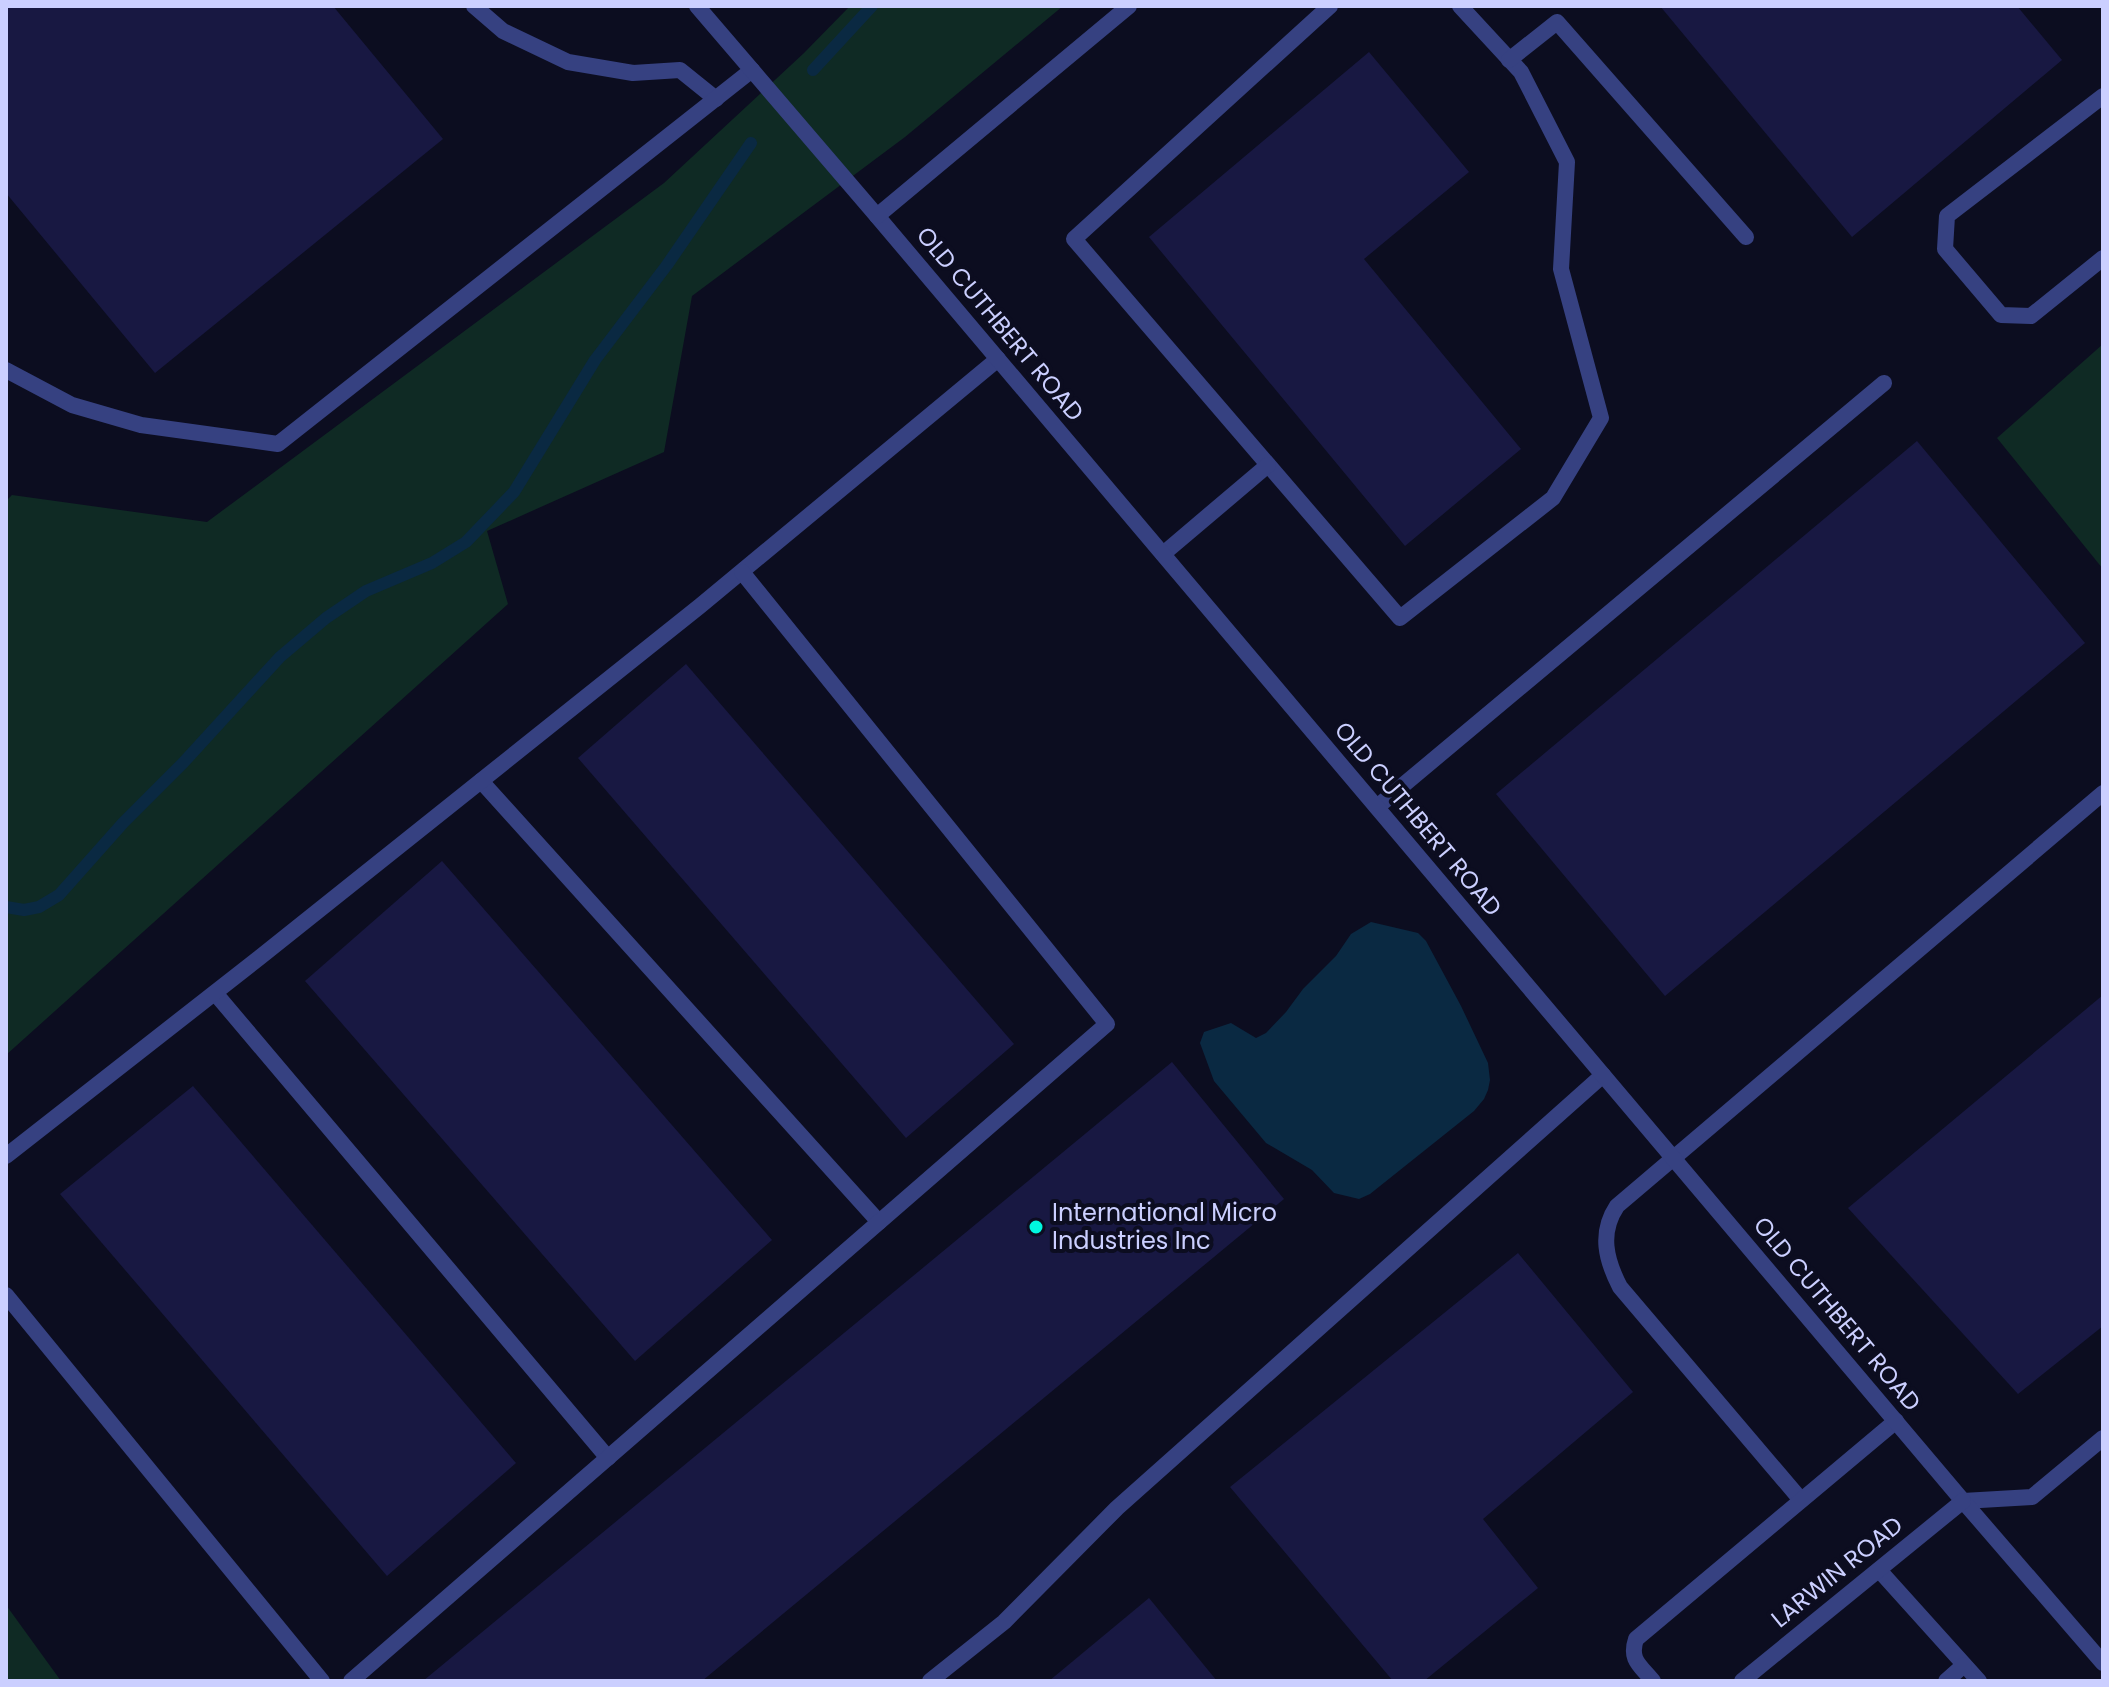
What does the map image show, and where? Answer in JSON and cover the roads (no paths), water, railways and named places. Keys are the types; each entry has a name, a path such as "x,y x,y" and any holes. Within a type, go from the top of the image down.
{"street":[{"path":"474,6 503,31 568,62 633,73 680,70 716,99"},
{"name":"OLD CUTHBERT ROAD","path":"697,6 2103,1663"},
{"path":"877,216 1129,6"},
{"path":"1330,6 1074,239 1400,618 1553,498 1601,418 1561,269 1567,162 1521,72 1460,6"},
{"path":"1509,60 1557,22 1746,237"},
{"path":"6,370 72,405 141,425 278,444 752,70"},
{"path":"2103,96 1947,216 1945,249 2001,315 2031,316 2103,258"},
{"path":"6,1156 742,572 998,359"},
{"path":"1377,807 1884,383"},
{"path":"1163,554 1268,465"},
{"path":"351,1681 1107,1024 742,572"},
{"path":"481,781 879,1222"},
{"path":"1801,1500 1620,1287 1610,1268 1606,1233 1610,1217 1617,1206 2103,793"},
{"path":"215,993 608,1458"},
{"path":"930,1681 1004,1622 1117,1508 1603,1075"},
{"path":"6,1295 322,1681"},
{"path":"1653,1681 1634,1659 1632,1650 1636,1639 1896,1421"},
{"path":"1963,1501 2032,1497 2103,1438"},
{"name":"LARWIN ROAD","path":"1742,1681 1963,1501"},
{"path":"1879,1570 1979,1681"},
{"path":"1946,1681 1964,1665"}],"water":[{"path":"1371,922 1418,933 1426,941 1488,1063 1490,1080 1484,1099 1474,1111 1370,1194 1359,1199 1334,1193 1312,1170 1266,1143 1214,1081 1200,1043 1204,1032 1231,1023 1256,1038 1266,1033 1336,956 1351,934"}],"waterway":[{"path":"813,70 872,6"},
{"path":"6,907 24,910 39,907 59,895 280,657 326,618 366,591 432,563 466,542 514,492 595,360 667,265 751,143"}],"place":[{"name":"International Micro Industries Inc","path":"1036,1227"}]}
